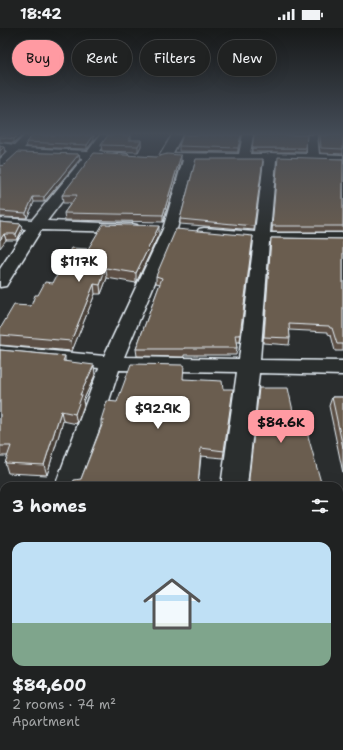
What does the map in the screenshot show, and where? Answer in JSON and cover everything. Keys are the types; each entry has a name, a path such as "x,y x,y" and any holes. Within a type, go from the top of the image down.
{"street":[{"path":"0,282 36,225 80,169"},
{"path":"69,482 111,363 170,230 187,169"},
{"path":"234,482 249,365 269,169"},
{"path":"0,222 36,225 170,230 261,237 343,238"},
{"path":"0,352 111,363 343,368"}],"building":[{"path":"0,169 67,169 44,197 33,197 26,213 0,211"},
{"path":"82,169 177,169 163,215 64,213 77,195 62,195"},
{"path":"193,169 262,169 254,226 180,219"},
{"path":"277,169 343,169 343,226 272,226"},
{"path":"0,222 21,224 16,234 4,234 0,240"},
{"path":"103,224 159,226 136,273 106,268 100,285 94,284 71,341 0,335 0,329 14,305 31,306 35,295 38,295 45,282 53,283 71,248 88,249"},
{"path":"176,229 253,236 240,335 235,335 237,348 136,349 162,278 156,276"},
{"path":"271,238 343,239 343,344 337,344 332,328 329,326 289,324 290,338 264,337"},
{"path":"0,350 65,356 63,361 94,365 80,395 82,395 75,414 61,411 44,465 5,463 11,446 0,446"},
{"path":"131,364 184,365 183,379 222,381 223,389 233,389 224,451 201,448 198,482 73,482 74,480 81,479 104,420 101,420 107,401 117,402"},
{"path":"259,388 288,388 293,411 301,411 321,482 249,482"},
{"path":"332,397 343,397 343,448"}]}
